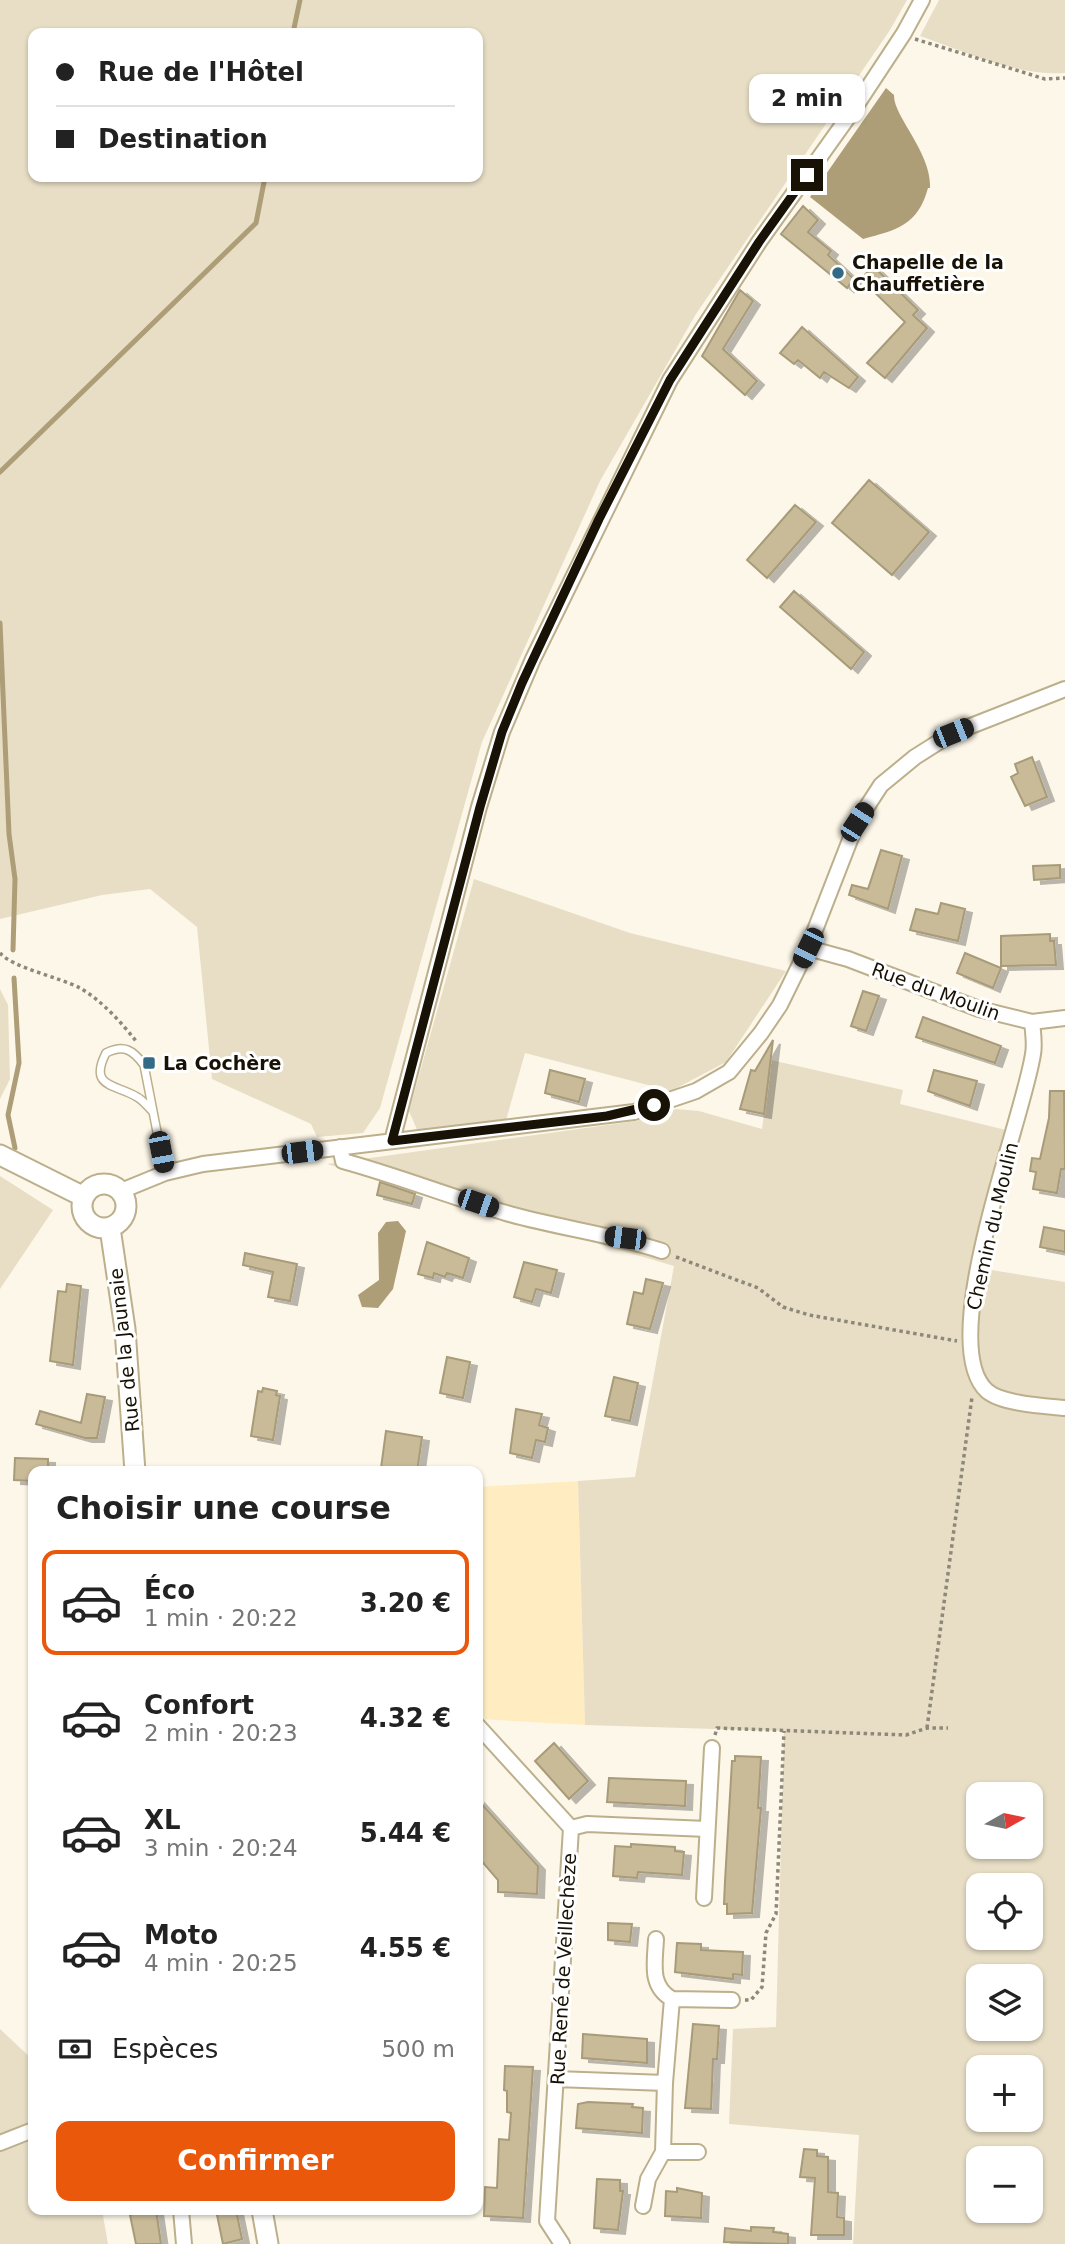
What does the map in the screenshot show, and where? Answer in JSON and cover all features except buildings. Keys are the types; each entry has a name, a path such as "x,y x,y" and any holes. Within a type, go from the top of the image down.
{"main road":[{"path":"0,1154 84,1197"},
{"path":"101,1184 112,1185 121,1191 126,1201 126,1213 120,1222 110,1228 91,1224 84,1217 84,1197 91,1188 101,1184"},
{"name":"Rue de la Jaunaie","path":"110,1228 125,1329 135,1466"},
{"path":"263,2215 268,2244"}],"street":[{"path":"392,1141 494,757 533,659 670,380 759,242 904,33 922,0"},
{"path":"121,1191 165,1172 203,1164 634,1112 696,1091 729,1072 780,1005 808,948 857,822 881,785 915,757 953,733 1065,689"},
{"name":"Rue du Moulin","path":"808,948 848,959 979,1009 1032,1022 1065,1018"},
{"name":"Chemin du Moulin","path":"973,1367 970,1307 990,1217 1033,1052 1032,1022"},
{"path":"340,1147 343,1161 400,1176 504,1212 581,1233 625,1238 662,1251"},
{"path":"973,1367 988,1391 1016,1402 1065,1408"},
{"name":"Rue René de Veillechèze","path":"483,1731 571,1828 547,2221 562,2244"},
{"path":"704,1898 712,1748"},
{"path":"571,1828 587,1824 707,1829"},
{"path":"656,1939 655,1980 661,1992 672,1999 732,2000"},
{"path":"643,2206 648,2179 663,2152 672,1999"},
{"path":"556,2079 665,2083"},
{"path":"0,2143 28,2132"},
{"path":"663,2152 698,2152"},
{"path":"181,2215 184,2244"}],"lane":[{"path":"153,1112 136,1096 114,1089 104,1081 100,1069 106,1053 116,1048 134,1051 145,1065 165,1172"}],"path":[{"path":"904,33 923,43 1045,79 1065,78"},
{"path":"0,953 7,962 34,969 81,989 122,1023 137,1041 145,1065"},
{"path":"662,1251 758,1288 783,1307 809,1315 970,1343"},
{"path":"927,1728 971,1410 973,1367"},
{"path":"712,1748 717,1728 906,1735 927,1728 948,1728"},
{"path":"732,2000 751,2000 762,1987 766,1933 776,1913 784,1731"}],"shaded area":[{"path":"0,0 907,0 890,30 696,314 600,481 482,742 380,1108 363,1133 317,1137 311,1124 212,1079 197,927 150,889 102,895 0,919"},
{"path":"939,0 1065,0 1065,73 1009,67 920,36"},
{"path":"886,88 894,95 899,113 925,162 930,188 912,218 896,229 863,239 810,197"},
{"path":"474,879 630,933 786,971 726,1062 671,1091 525,1053 506,1120 418,1132 409,1111"},
{"path":"0,989 8,1005 10,1079 0,1099"},
{"path":"771,1060 903,1090 900,1104 1022,1134 1001,1195 985,1269 1065,1282 1065,2244 853,2244 859,2135 729,2124 733,2029 776,2027 784,1731 585,1725 578,1481 635,1477 674,1266 327,1164 636,1121 676,1109 699,1111 762,1129"},
{"path":"0,1176 53,1210 0,1289"},
{"path":"398,1221 406,1231 393,1289 378,1308 362,1307 358,1295 379,1280 378,1233 386,1222"},
{"path":"578,1481 585,1725 483,1719 483,1487"},
{"path":"0,2029 28,2055 28,2215 103,2215 108,2244 0,2244"}],"waterway":[{"path":"294,28 300,0"},
{"path":"0,472 256,223 264,182"},
{"path":"0,623 9,834 15,879 13,950"},
{"path":"14,978 19,1063 8,1115 15,1148"}],"place":[{"name":"Chapelle de la Chauffetière","path":"838,273"},
{"name":"La Cochère","path":"149,1063"}],"route":[{"path":"654,1105 634,1112 607,1116 392,1141 480,807 502,732 522,683 599,519 670,380 759,242 807,175"}]}
